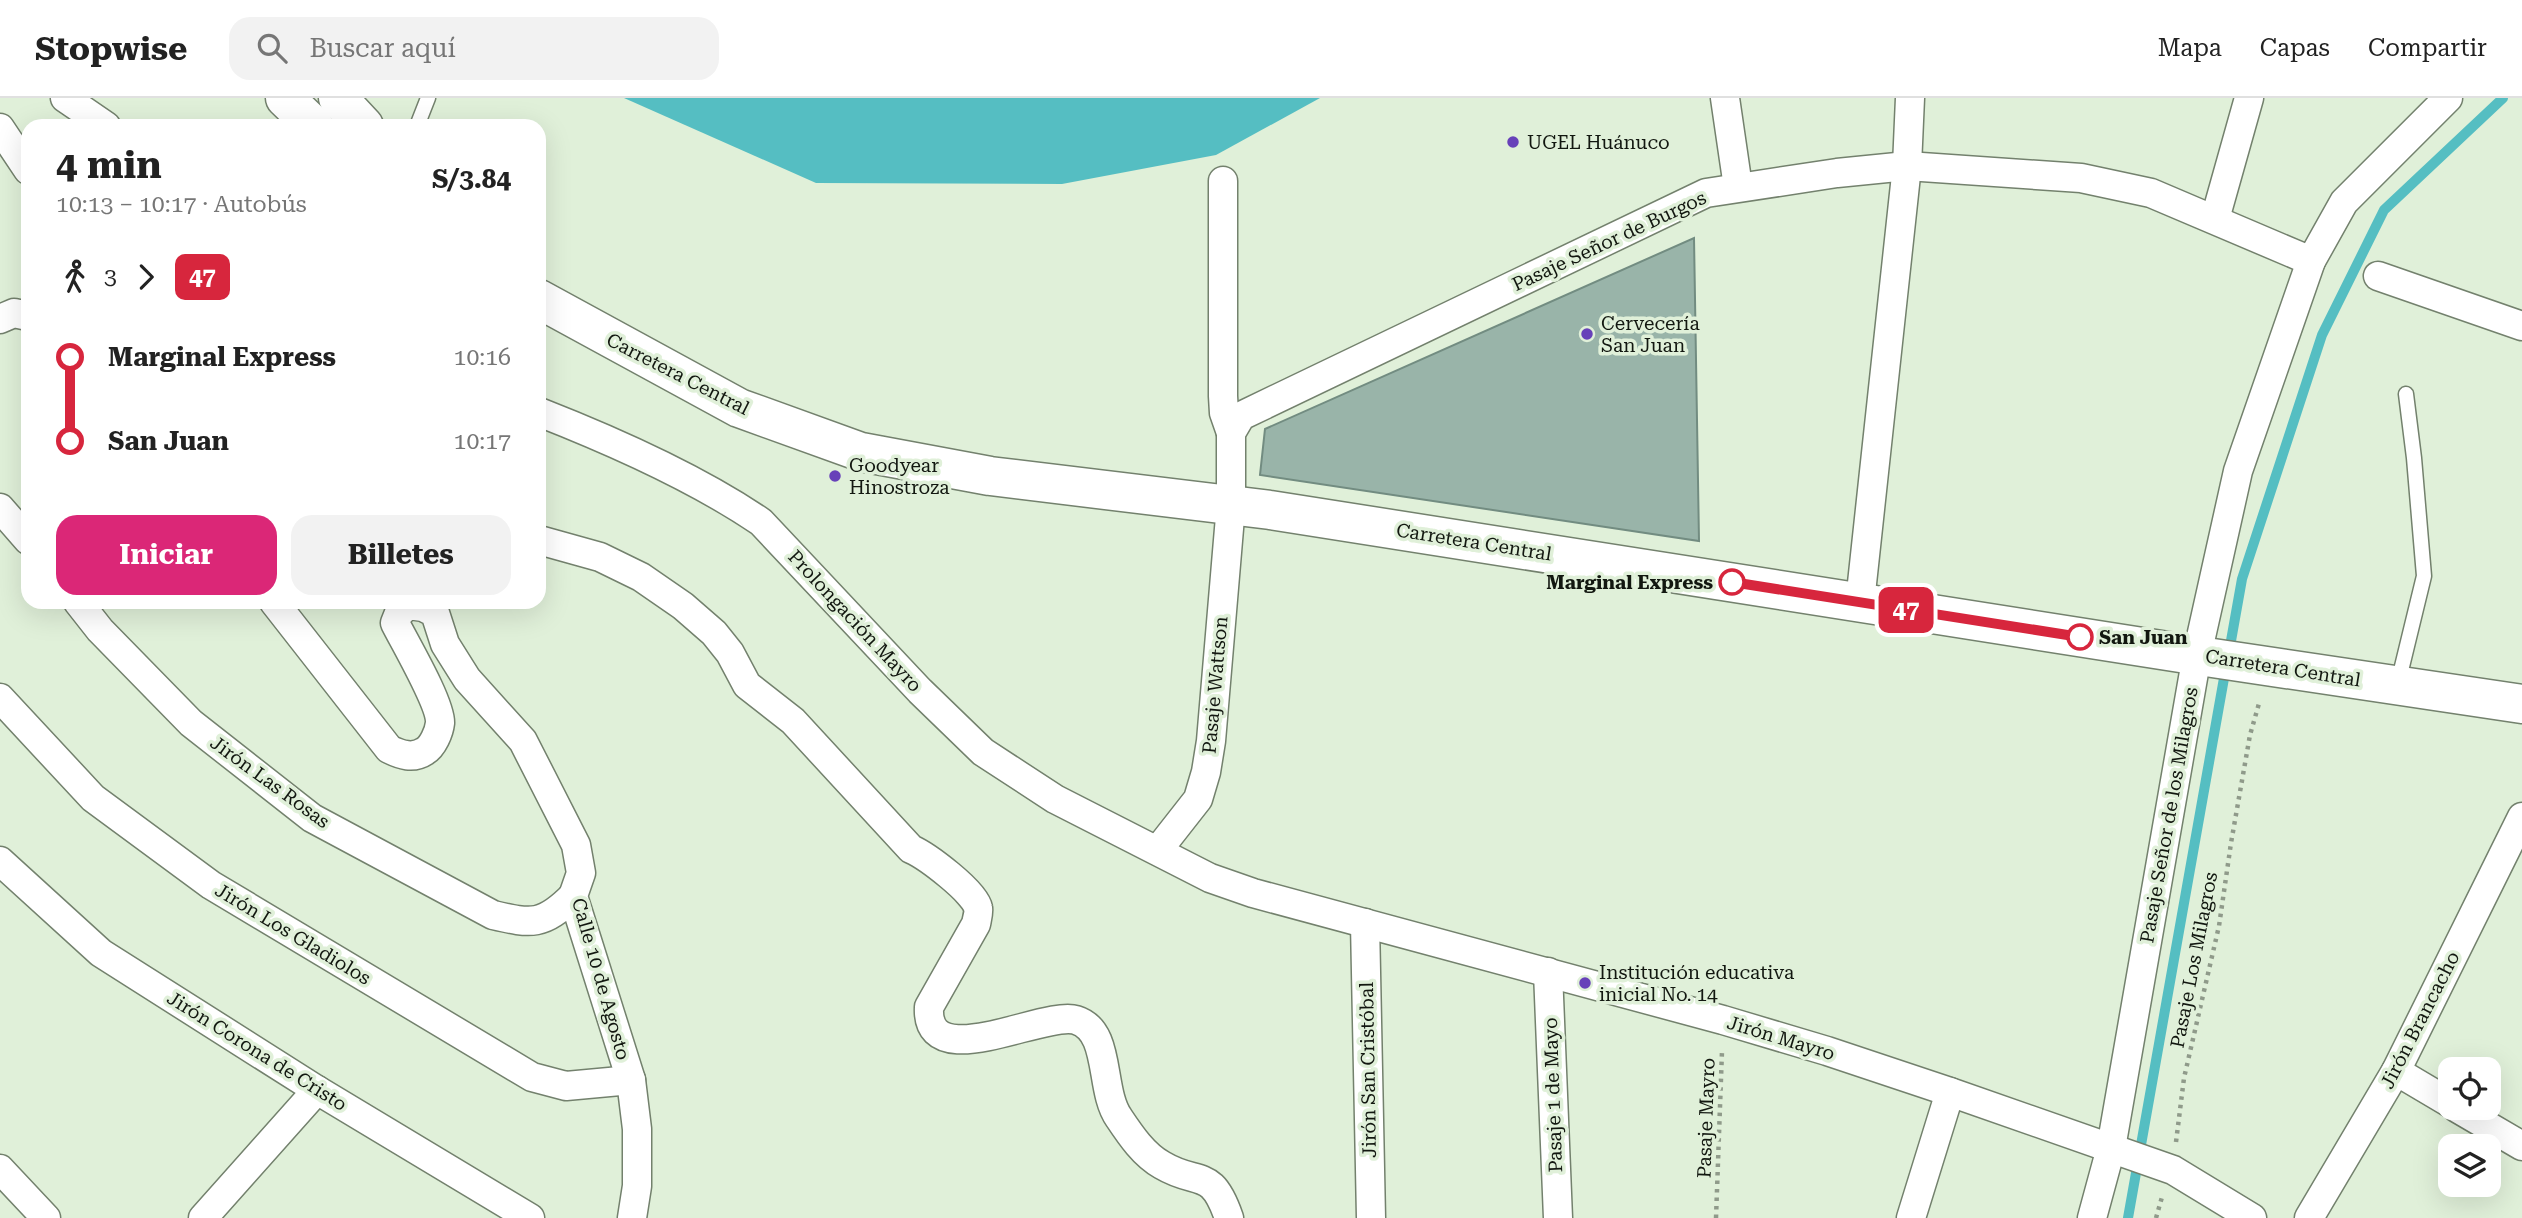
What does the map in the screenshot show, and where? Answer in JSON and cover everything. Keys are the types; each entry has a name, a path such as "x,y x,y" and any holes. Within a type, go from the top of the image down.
{"highway":[{"path":"285,98 307,119"},
{"path":"338,98 358,119"},
{"name":"Carretera Central","path":"546,303 739,408 861,452 990,476 1231,505 2522,704"}],"street":[{"path":"65,98 96,119"},
{"path":"1725,98 1738,187"},
{"path":"1860,602 1907,166 1910,98"},
{"path":"2215,219 2249,98"},
{"name":"Pasaje Señor de los Milagros","path":"2091,1218 2116,1150 2202,656 2238,471 2311,261 2344,202 2448,98"},
{"path":"0,128 21,160"},
{"name":"Pasaje Señor de Burgos","path":"1231,433 1241,416 1706,193 1738,187 1907,166 2081,178 2151,193 2311,261"},
{"path":"1223,181 1223,396 1224,413 1231,433 1231,505"},
{"path":"2378,276 2522,326"},
{"path":"0,319 14,313 21,314"},
{"name":"Prolongación Mayro","path":"546,415 598,435 732,502 761,522 920,691 983,752 1055,799 1158,850"},
{"name":"Pasaje Wattson","path":"1158,850 1198,799 1206,772 1212,741 1231,505"},
{"path":"0,508 21,532"},
{"path":"546,542 600,557 641,577 683,606 714,633 730,653 747,685 793,720 911,849 927,857 973,897 979,909 976,924 929,1007 928,1019 932,1028 939,1034 968,1040 1060,1019 1075,1020 1091,1027 1100,1044 1105,1078 1117,1115 1147,1155 1164,1167 1201,1178 1214,1186 1228,1218"},
{"name":"Jirón Las Rosas","path":"84,609 191,723 312,818 493,915 526,923 554,914 573,896"},
{"name":"Calle 10 de Agosto","path":"279,609 389,749 405,756 423,753 432,746 440,722 434,701 395,623 404,609"},
{"name":"Calle 10 de Agosto","path":"426,609 435,614 445,644 467,680 523,741 576,845 581,873 573,896 631,1080 637,1129 637,1186 632,1218"},
{"name":"Jirón Los Gladiolos","path":"0,698 93,797 211,885 532,1077 566,1086 631,1080"},
{"name":"Jirón Brancacho","path":"2309,1218 2396,1071 2522,817"},
{"name":"Jirón Mayro","path":"1158,850 1210,878 1254,893 1723,1020 1950,1091 2173,1170"},
{"name":"Jirón Corona de Cristo","path":"0,861 101,953 317,1090 530,1218"},
{"name":"Jirón San Cristóbal","path":"1365,923 1371,1218"},
{"name":"Pasaje 1 de Mayo","path":"1548,972 1558,1218"},
{"path":"2396,1071 2438,1096"},
{"path":"204,1218 317,1090"},
{"path":"1911,1218 1950,1091"},
{"path":"2478,1120 2522,1146"},
{"path":"0,1169 46,1218"},
{"path":"2173,1170 2252,1218"}],"lane":[{"path":"419,119 428,98"},
{"path":"2398,685 2424,576 2406,394"}],"path":[{"name":"Pasaje Los Milagros","path":"2156,1218 2173,1170 2185,1078 2219,926 2250,736 2272,666"},
{"name":"Pasaje Mayro","path":"1716,1218 1723,1020"}],"water":[{"path":"624,98 1320,98 1216,155 1062,184 816,183"}],"building":[{"name":"Cervecería San Juan","path":"1694,238 1699,541 1260,475 1265,429"}],"waterway":[{"path":"2229,652 2242,579 2322,335 2384,210 2503,98"},
{"path":"2128,1218 2226,667"}],"bus line":[{"name":"47","path":"1732,582 2080,637"}],"place":[{"name":"UGEL Huánuco","path":"1513,142"},
{"name":"Cervecería San Juan","path":"1587,334"},
{"name":"Goodyear Hinostroza","path":"835,476"},
{"name":"Marginal Express","path":"1732,582"},
{"name":"San Juan","path":"2080,637"},
{"name":"Institución educativa inicial No. 14","path":"1585,983"}]}
